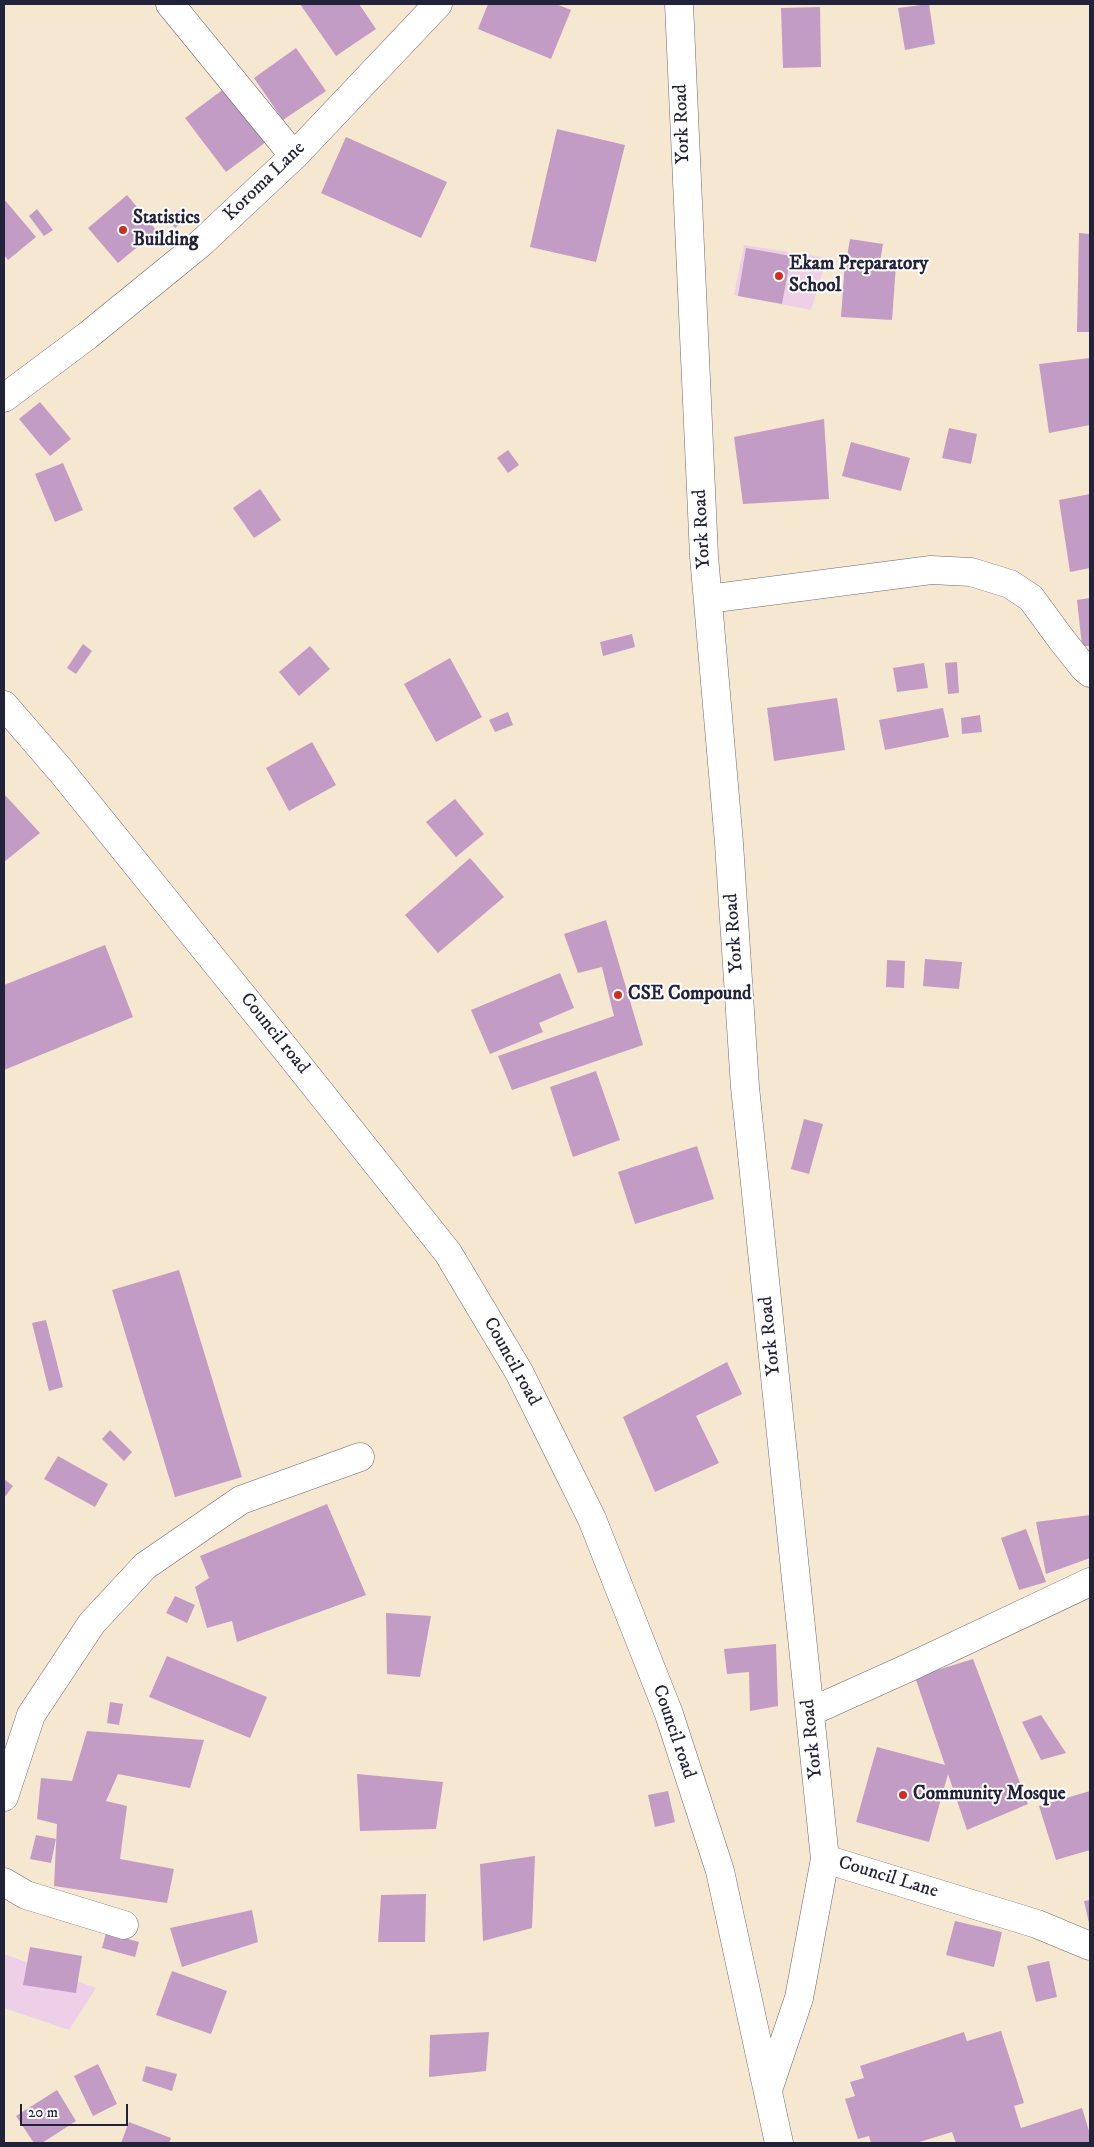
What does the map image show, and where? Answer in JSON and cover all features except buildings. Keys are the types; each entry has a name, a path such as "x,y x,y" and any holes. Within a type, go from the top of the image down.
{"street":[{"path":"170,4 294,156"},
{"name":"Koroma Lane","path":"4,398 87,336 200,244 294,156 438,4"},
{"name":"York Road","path":"678,4 704,556 729,843 745,1087 825,1859"},
{"path":"708,600 931,570 971,572 1010,584 1031,598 1061,639 1090,673"},
{"name":"Council road","path":"4,705 61,771 448,1253 519,1372 592,1519 669,1714 720,1871 779,2143"},
{"path":"4,1797 31,1715 92,1623 145,1566 241,1500 360,1457"},
{"path":"810,1712 1090,1582"},
{"name":"Council Lane","path":"768,2090 799,1998 825,1859 1037,1924 1090,1946"},
{"path":"4,1882 26,1894 124,1925"}],"shaded area":[{"name":"Ekam Preparatory School","path":"744,245 827,258 811,310 734,295"},
{"path":"4,1954 96,1988 69,2030 4,2008"}],"place":[{"name":"Statistics Building","path":"123,230"},
{"name":"Ekam Preparatory School","path":"779,276"},
{"name":"CSE Compound","path":"618,995"},
{"name":"Community Mosque","path":"903,1795"}]}
